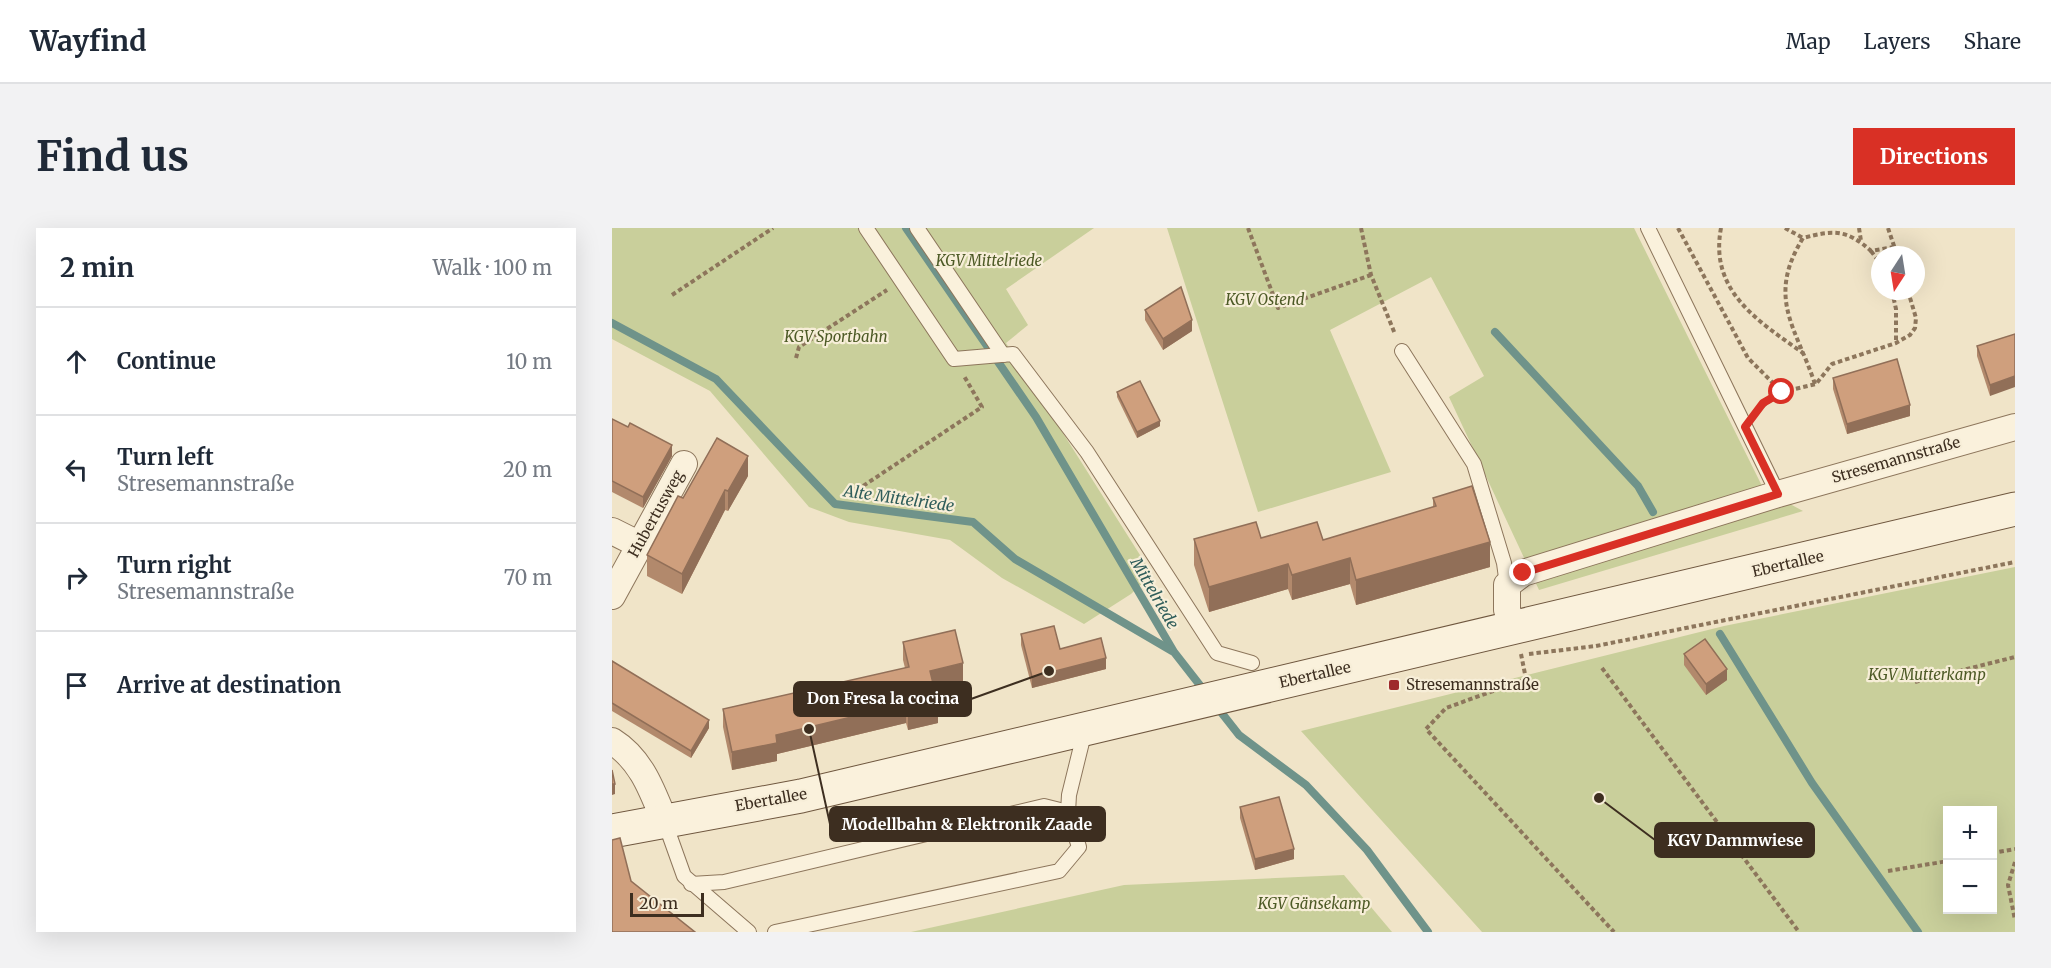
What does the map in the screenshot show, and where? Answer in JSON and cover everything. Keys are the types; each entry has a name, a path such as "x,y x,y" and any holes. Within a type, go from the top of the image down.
{"main road":[{"name":"Ebertallee","path":"612,831 801,796 2015,509"}],"street":[{"name":"Stresemannstraße","path":"1508,585 1523,573 1664,529 2015,427"},
{"name":"Hubertusweg","path":"612,596 638,544 684,464"},
{"path":"612,531 638,544"},
{"path":"1508,585 1507,610 1514,629"},
{"path":"612,741 625,749 637,763 664,820"}],"lane":[{"path":"867,228 954,359 1013,354 1087,452 1217,652 1252,663"},
{"path":"917,228 1003,355"},
{"path":"1648,228 1778,494"},
{"path":"1402,351 1474,464 1504,563 1508,585"},
{"path":"775,932 1059,871 1078,847 1068,812 1069,795 1086,729"},
{"path":"691,884 724,882 1044,807 1068,812"},
{"path":"664,820 679,867 691,884 749,932"}],"path":[{"path":"672,295 773,228"},
{"path":"1248,228 1278,308 1371,274"},
{"path":"1360,228 1371,274 1402,351"},
{"path":"1678,228 1748,358 1782,392"},
{"path":"1721,228 1718,243 1722,273 1739,303 1805,354"},
{"path":"1785,228 1803,238"},
{"path":"1859,228 1862,242"},
{"path":"1888,228 1894,246"},
{"path":"1816,384 1805,354 1787,317 1784,283 1792,255 1803,238 1828,231 1855,236 1871,251"},
{"path":"796,358 799,347 902,281"},
{"path":"1894,300 1896,343"},
{"path":"1745,427 1763,403 1782,392 1816,384 1832,364 1896,343 1910,335 1915,328 1916,318 1911,300"},
{"path":"857,490 982,406 954,359"},
{"path":"1614,932 1426,729 1446,708 1526,679 1520,651 1533,655 1596,646 2015,562"},
{"path":"1915,682 2015,657"},
{"path":"1602,668 1799,932"},
{"path":"1997,852 2015,849"},
{"path":"1888,871 1943,862"},
{"path":"2015,862 2008,885 2015,920"}],"green space":[{"name":"KGV Sportbahn","path":"612,228 1094,228 1006,289 1028,325 1006,343 1152,574 1131,594 1084,624 1002,578 950,540 849,522 809,507 710,391 612,339"},
{"name":"KGV Ostend","path":"1167,228 1634,228 1764,490 1803,511 1539,590 1449,397 1484,376 1431,277 1330,330 1391,472 1258,512"},
{"name":"KGV Mutterkamp","path":"2015,567 2015,932 1482,932 1301,731 1724,626"},
{"name":"KGV Gänsekamp","path":"1344,875 1392,932 911,932 1124,885"}],"building":[{"path":"1181,287 1192,320 1163,339 1145,310"},
{"path":"2015,334 2015,376 1990,385 1977,346"},
{"path":"1897,359 1910,405 1847,424 1833,378"},
{"path":"1140,381 1160,421 1137,432 1117,392"},
{"path":"612,419 628,427 630,423 672,445 643,497 612,481"},
{"path":"717,438 748,456 728,491 725,490 682,574 647,555 678,496 683,498"},
{"path":"1472,486 1490,542 1356,580 1350,558 1292,575 1288,564 1209,587 1194,539 1256,522 1261,538 1317,522 1323,540 1436,506 1433,498"},
{"path":"1054,626 1060,649 1101,638 1106,658 1032,677 1021,634"},
{"path":"955,630 963,663 930,671 938,704 908,712 906,704 776,735 777,743 732,752 723,709 909,667 903,642"},
{"path":"1705,639 1727,669 1706,684 1684,654"},
{"path":"612,661 709,720 691,751 612,703"},
{"path":"1279,797 1294,849 1255,859 1240,807"},
{"path":"620,838 631,881 695,932 612,932 612,840"}],"waterway":[{"name":"Mittelriede","path":"906,228 1036,417 1174,652 1206,693"},
{"name":"Alte Mittelriede","path":"612,323 716,379 835,504 973,522 1015,559 1172,651"},
{"path":"1495,332 1638,486 1653,512"},
{"path":"1720,634 1812,783 1918,932"},
{"name":"Mittelriede","path":"1217,707 1239,735 1306,785 1367,850 1428,932"}],"place":[{"name":"Don Fresa la cocina","path":"1049,671"},
{"name":"Stresemannstraße","path":"1394,685"},
{"name":"Modellbahn & Elektronik Zaade","path":"809,729"},
{"name":"KGV Dammwiese","path":"1599,798"}],"route":[{"path":"1523,573 1778,494 1745,427 1763,403 1782,392"}],"park label":[{"name":"KGV Mittelriede","path":"989,261"}]}
